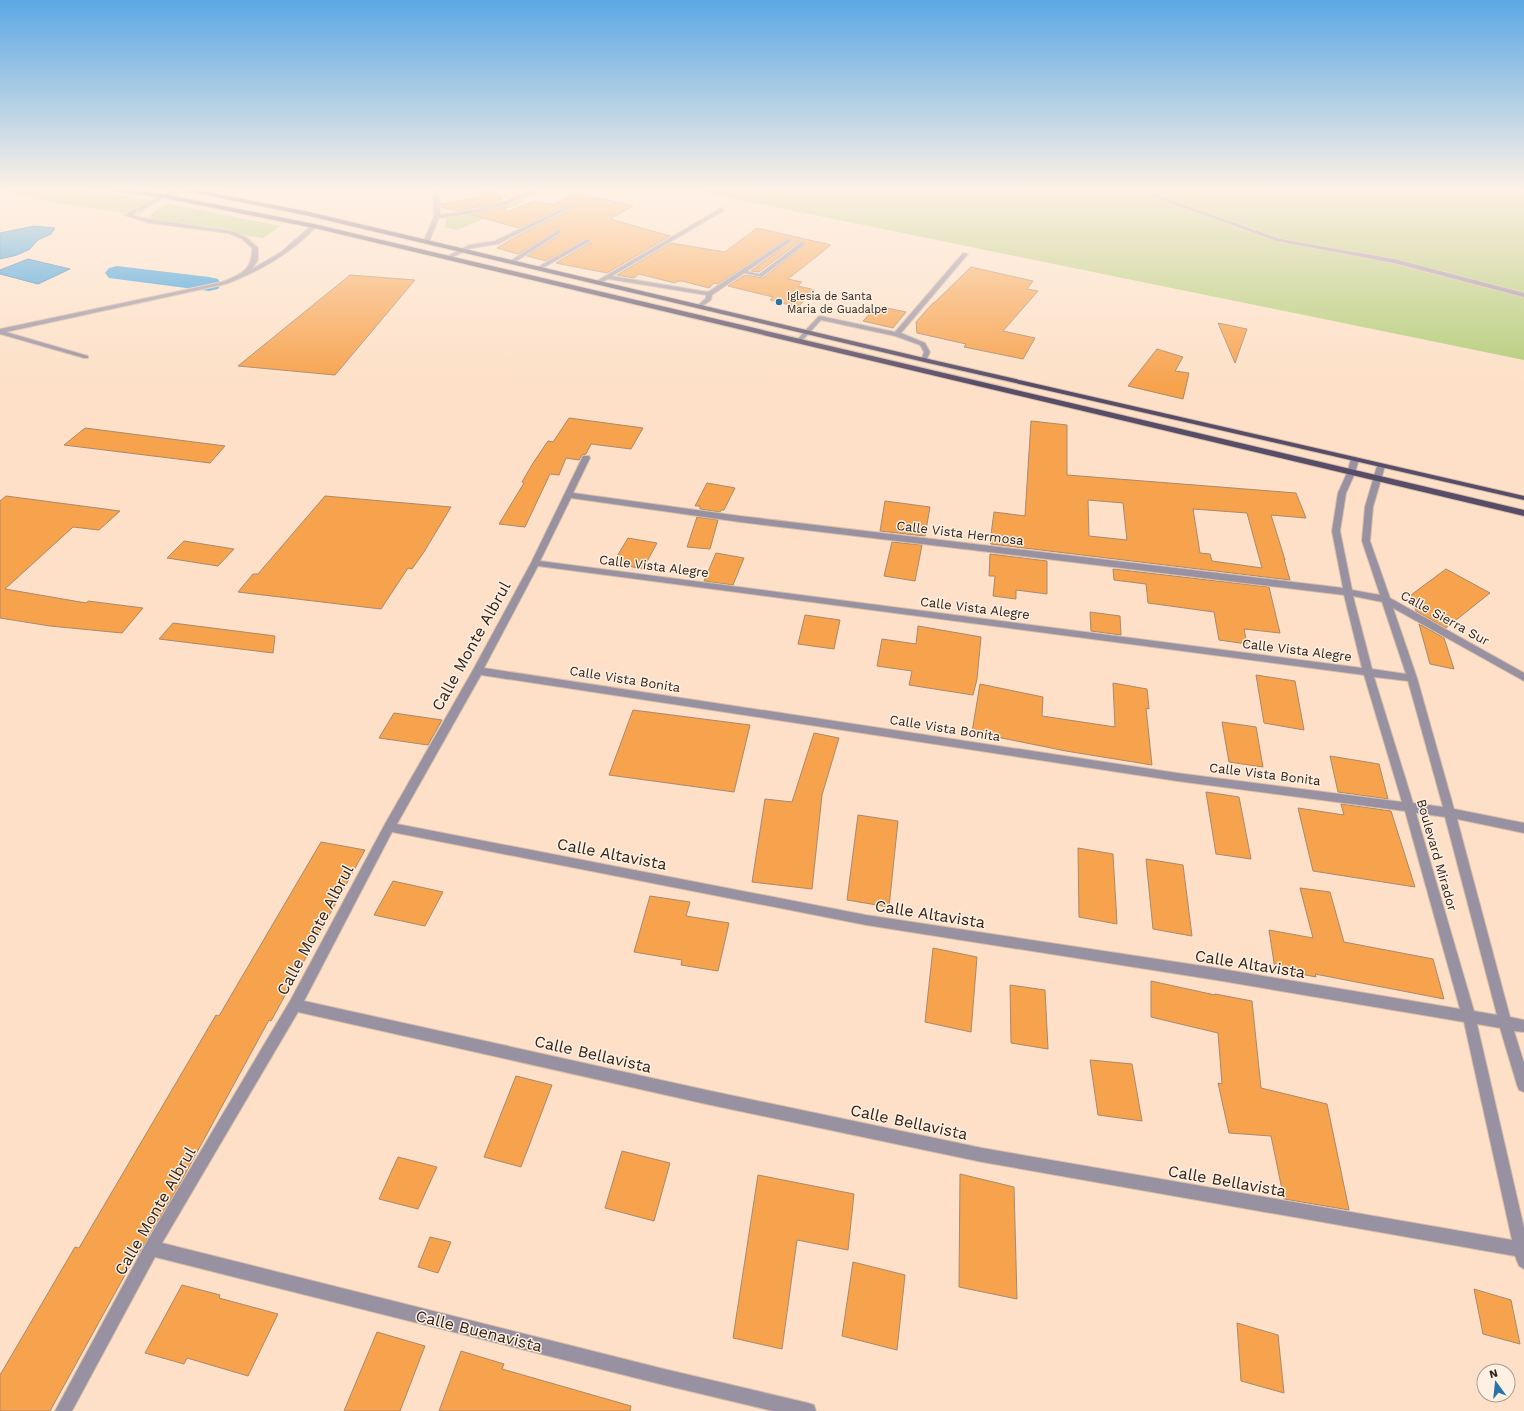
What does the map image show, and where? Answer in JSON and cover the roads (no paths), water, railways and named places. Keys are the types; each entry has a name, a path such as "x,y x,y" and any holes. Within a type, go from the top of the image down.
{"main road":[{"path":"430,254 1524,514"},
{"path":"480,254 924,360 1524,498"}],"street":[{"path":"245,275 255,260 255,254"},
{"path":"0,331 224,283 245,275 282,254"},
{"path":"447,258 455,254"},
{"path":"513,261 524,254"},
{"path":"538,268 564,254"},
{"path":"598,282 647,254"},
{"path":"700,306 709,299 710,294 769,254"},
{"path":"897,334 965,254"},
{"path":"1355,254 1394,261 1524,295"},
{"path":"608,277 710,294"},
{"path":"798,342 820,318 897,334 923,344 927,352 924,360"},
{"path":"0,331 86,357"},
{"name":"Calle Monte Albrul","path":"63,1411 151,1248 295,1005 389,827 478,671 535,563 586,458"},
{"name":"Boulevard Mirador","path":"1355,459 1351,473 1342,493 1336,531 1348,592 1368,672 1409,807 1469,1017 1523,1253"},
{"name":"Boulevard Mirador","path":"1381,466 1369,507 1366,541 1412,678 1450,813 1505,1022 1524,1085"},
{"name":"Calle Vista Hermosa","path":"568,495 740,520 1348,592"},
{"name":"Calle Vista Alegre","path":"535,563 1412,678"},
{"name":"Calle Sierra Sur","path":"1348,592 1384,598 1524,677"},
{"name":"Calle Vista Bonita","path":"478,671 1177,777 1450,813 1524,828"},
{"name":"Calle Altavista","path":"389,827 866,920 1216,974 1524,1026"},
{"name":"Calle Bellavista","path":"295,1005 698,1095 982,1155 1523,1253"},
{"name":"Calle Buenavista","path":"151,1248 656,1375 808,1411"}],"lane":[{"path":"742,272 760,276 789,254"}],"water":[{"path":"0,254 19,254 17,255 0,259"},
{"path":"28,259 70,269 38,284 0,274 0,270"}],"waterway":[{"path":"117,273 209,284"}],"place":[{"name":"Iglesia de Santa Maria de Guadalpe","path":"779,302"}]}
